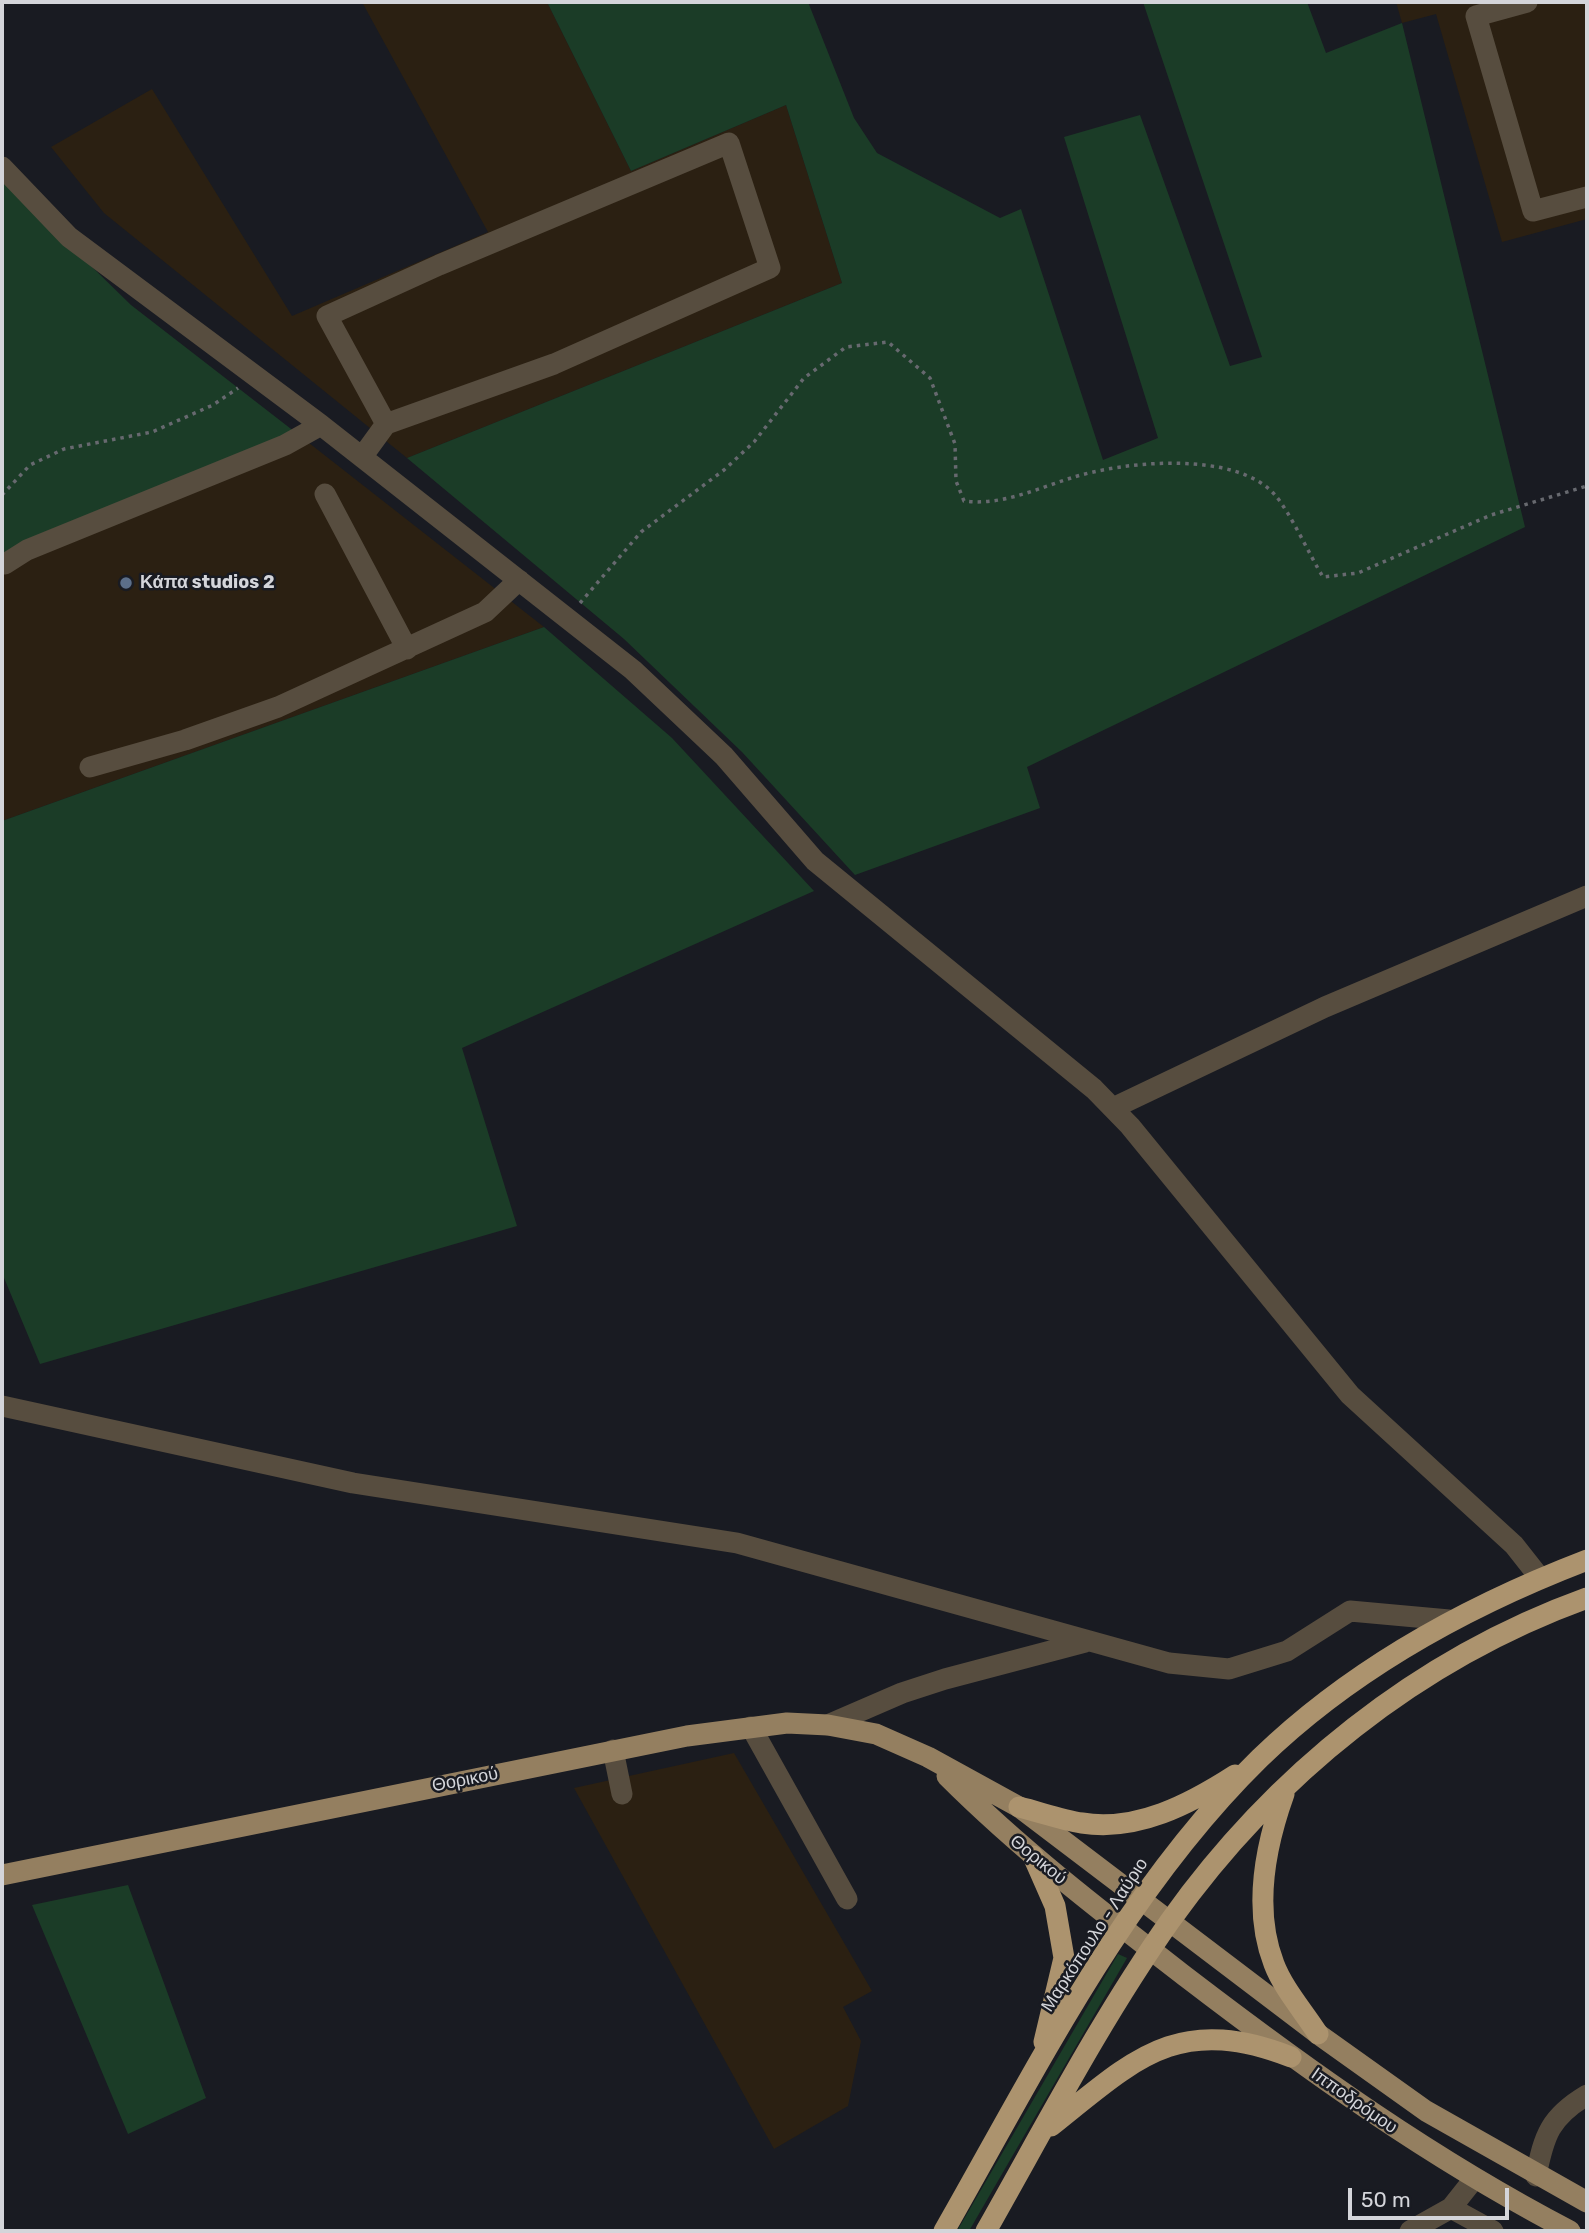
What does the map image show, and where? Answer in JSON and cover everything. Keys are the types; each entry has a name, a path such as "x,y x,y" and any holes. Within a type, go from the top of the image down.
{"highway":[{"name":"Μαρκόπουλο - Λαύριο","path":"944,2231 1037,2068 1141,1899 1204,1820 1260,1759 1322,1705 1449,1620 1540,1578 1587,1560"},
{"path":"986,2231 1041,2134 1170,1921 1233,1842 1287,1783 1358,1723 1399,1694 1475,1649 1587,1598"},
{"path":"1019,1807 1084,1824 1138,1821 1177,1808 1260,1759"},
{"path":"1287,1783 1270,1831 1262,1916 1274,1965 1318,2034"},
{"path":"1033,1856 1055,1906 1064,1958 1037,2068"},
{"path":"1041,2134 1133,2062 1170,2045 1219,2038 1257,2044 1291,2057"}],"main road":[{"name":"Θορικού","path":"2,1875 613,1751 751,1727 828,1725 876,1734 928,1757 1019,1807 1170,1921"},
{"name":"Θορικού","path":"928,1757 1002,1831 1151,1950"},
{"name":"Ιπποδρόμου","path":"1170,1921 1318,2034 1426,2111 1536,2176 1587,2202"},
{"name":"Ιπποδρόμου","path":"1151,1950 1291,2057 1400,2133 1474,2179 1570,2231"}],"street":[{"path":"1527,2 1476,16 1533,211 1587,197"},
{"path":"362,457 386,424 554,364 770,268 729,143 439,265 327,316 386,424"},
{"path":"2,167 69,237 321,425 633,670 724,756 815,861 1113,1108 1350,1395 1505,1536 1540,1578"},
{"path":"5,564 39,545 285,444 321,425"},
{"path":"325,494 407,649"},
{"path":"90,767 185,740 255,715 407,649 485,612 519,580"},
{"path":"1113,1108 1325,1007 1587,896"},
{"path":"2,1406 353,1483 737,1543 817,1563 1085,1642 1169,1663 1229,1669 1287,1651 1350,1611 1449,1620"},
{"path":"828,1725 902,1693 945,1679 1085,1642"},
{"path":"751,1727 847,1899"},
{"path":"613,1751 622,1794"},
{"path":"1536,2176 1542,2142 1553,2122 1569,2106 1587,2095"},
{"path":"1410,2231 1451,2208 1474,2179"},
{"path":"1451,2208 1493,2231"}],"path":[{"path":"567,619 641,532 723,470 754,442 804,378 846,347 888,342 930,378 955,444 956,481 964,501 988,504 1091,471 1147,466 1215,465 1249,474 1275,495 1323,577 1358,573 1491,515 1587,486"},
{"path":"2,495 30,465 64,449 152,432 213,405 255,377"}],"shaded area":[{"path":"362,2 547,2 631,171 786,105 842,283 407,458 104,213 51,147 152,89 292,316 488,232"},
{"path":"1396,2 1587,2 1587,219 1502,242 1436,14 1402,23"},
{"path":"295,432 544,627 2,821 2,556"},
{"path":"734,1753 872,1991 843,2007 861,2041 848,2106 774,2149 574,1788"}],"green space":[{"path":"547,2 808,2 854,118 877,153 1000,218 1021,209 1103,460 1158,438 1064,137 1140,115 1230,366 1262,357 1143,2 1307,2 1326,53 1402,23 1525,527 1027,767 1040,808 855,875 742,752 624,639 407,458 842,283 786,105 631,171"},
{"path":"2,179 131,305 295,432 2,556"},
{"path":"544,627 672,738 814,891 462,1048 517,1226 40,1364 2,1273 2,821"},
{"path":"128,1885 206,2098 128,2134 32,1905"},
{"path":"1118,1954 1127,1958 969,2231 957,2231"}],"place":[{"name":"Κάπα studios 2","path":"126,583"}]}
